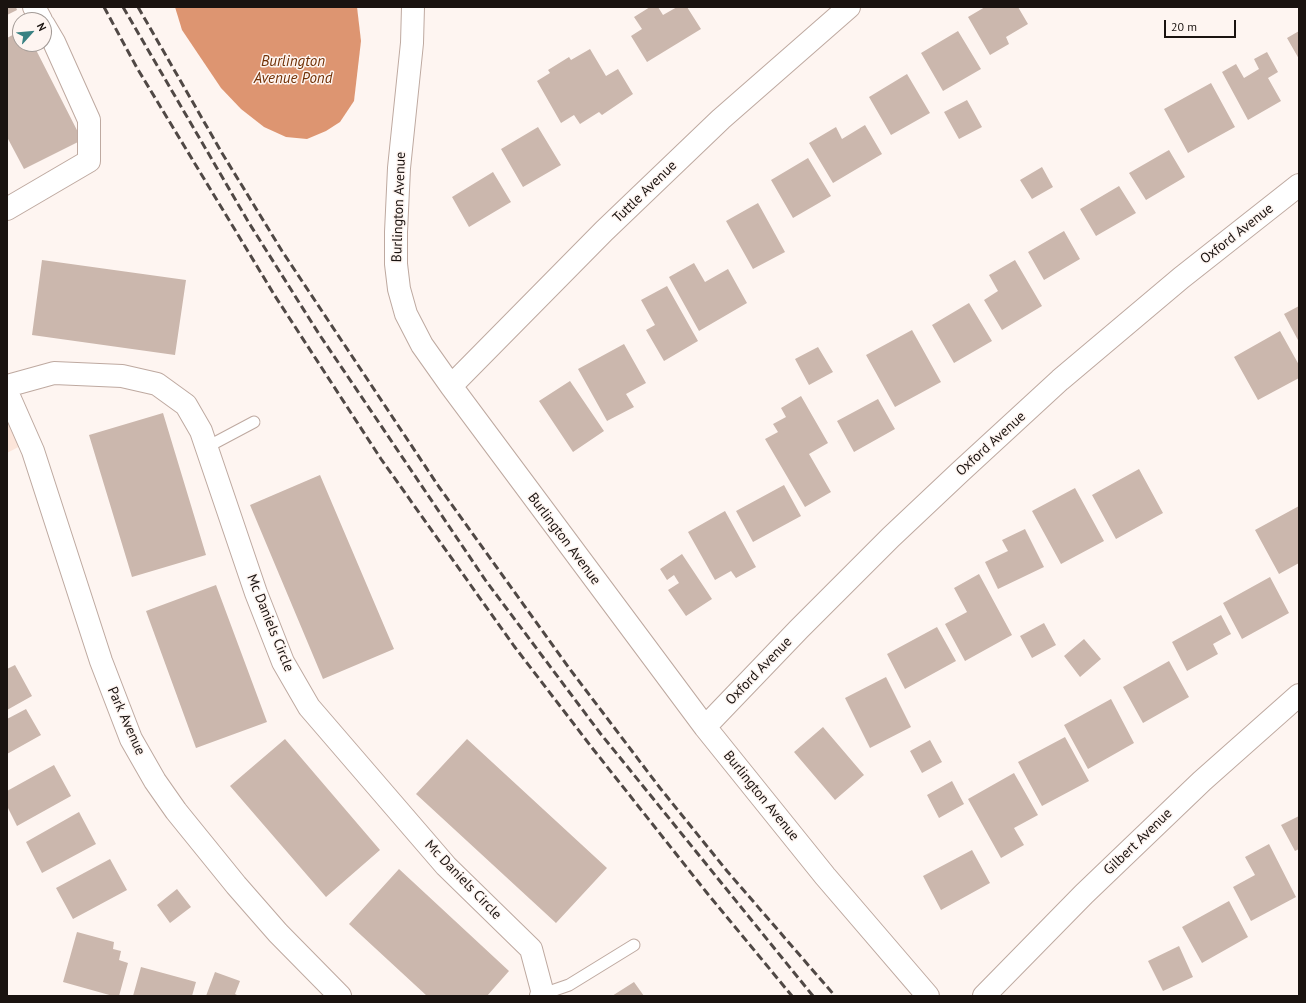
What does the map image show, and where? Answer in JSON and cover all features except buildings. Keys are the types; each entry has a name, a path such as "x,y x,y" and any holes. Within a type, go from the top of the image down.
{"street":[{"name":"Burlington Avenue","path":"412,7 412,43 396,204 396,264 399,289 406,314 422,345 705,728 825,876 928,996"},
{"name":"Tuttle Avenue","path":"451,386 604,231 699,140 849,7"},
{"path":"7,209 89,162 88,120 52,39"},
{"name":"Oxford Avenue","path":"705,728 799,629 891,536 1060,380 1181,278 1299,185"},
{"name":"Mc Daniels Circle","path":"7,386 54,373 122,376 157,384 186,405 201,431 256,593 283,662 309,707 446,866 532,949 542,995"},
{"name":"Park Avenue","path":"7,392 12,418 33,452 101,661 131,739 154,781 176,811 240,890 278,933 340,996"},
{"name":"Gilbert Avenue","path":"984,996 1084,894 1202,781 1299,695"}],"lane":[{"path":"207,447 254,422"},
{"path":"542,995 569,985 634,945"}],"shaded area":[{"path":"7,397 24,444 7,453"}],"water":[{"name":"Burlington Avenue Pond","path":"175,7 357,7 361,41 354,101 340,122 326,131 307,139 286,137 264,127 241,109 221,88 182,30"}],"railway":[{"path":"104,7 137,68 275,296 381,459 514,646 707,893 792,996"},
{"path":"123,7 249,223 319,334 486,581 600,733 813,996"},
{"path":"138,7 222,153 282,251 439,487 569,668 660,788 727,871 835,996"}]}
